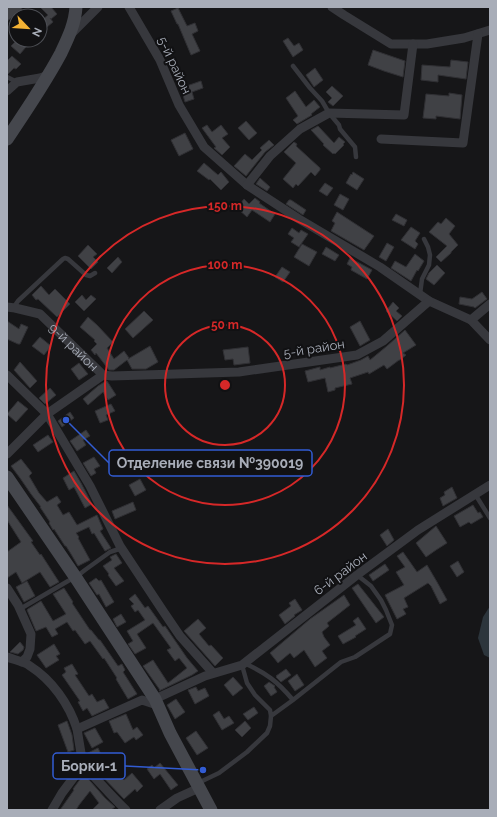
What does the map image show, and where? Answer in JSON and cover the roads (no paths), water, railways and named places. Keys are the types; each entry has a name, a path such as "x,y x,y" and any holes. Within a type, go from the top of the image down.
{"street":[{"path":"7,139 50,74 71,34 76,18 76,7"},
{"path":"71,34 98,7"},
{"name":"5-й район","path":"129,7 160,60 179,105 204,147 247,185 299,219 380,267 429,301 471,320 490,340"},
{"path":"332,7 390,44 427,44 464,38 490,30"},
{"path":"382,139 464,143 478,34"},
{"path":"247,185 270,156 300,128 329,114 404,114 413,44"},
{"path":"7,91 17,82 40,78 50,74"},
{"name":"5-й район","path":"185,374 239,372 357,355 383,341 429,301"},
{"path":"471,320 490,304"},
{"name":"9-й район","path":"10,308 40,314 103,376 185,374"},
{"path":"7,375 47,414 90,486 122,548 180,636 213,673"},
{"path":"7,454 47,414 103,376"},
{"path":"7,477 76,577 156,702 170,733 211,810"},
{"name":"6-й район","path":"156,702 213,673 243,664 357,575 418,530 490,485"},
{"path":"7,588 20,609 31,634 30,648 27,657 22,662"},
{"path":"7,657 29,665 47,679 61,696 74,719 83,766 126,810"},
{"path":"77,729 142,700 156,702"},
{"path":"52,810 62,793 83,766"},
{"path":"160,810 198,786"}],"lane":[{"path":"293,66 322,101 329,114 355,147 356,157"},
{"path":"7,77 17,82"},
{"path":"420,294 422,279 430,256 424,239"},
{"name":"9-й район","path":"10,308 65,258 86,275 90,276 95,273"},
{"path":"478,492 490,518"},
{"path":"20,609 76,577 110,552 122,548"},
{"path":"271,716 340,662 355,658 390,634 392,625 381,600 371,586 357,575"},
{"path":"243,664 260,670 273,679 293,700"},
{"path":"198,786 247,752 266,733 270,726 270,710 255,695 247,683 243,664"}],"place":[{"name":"Отделение связи №390019","path":"66,420"},
{"name":"Борки-1","path":"203,770"}]}
